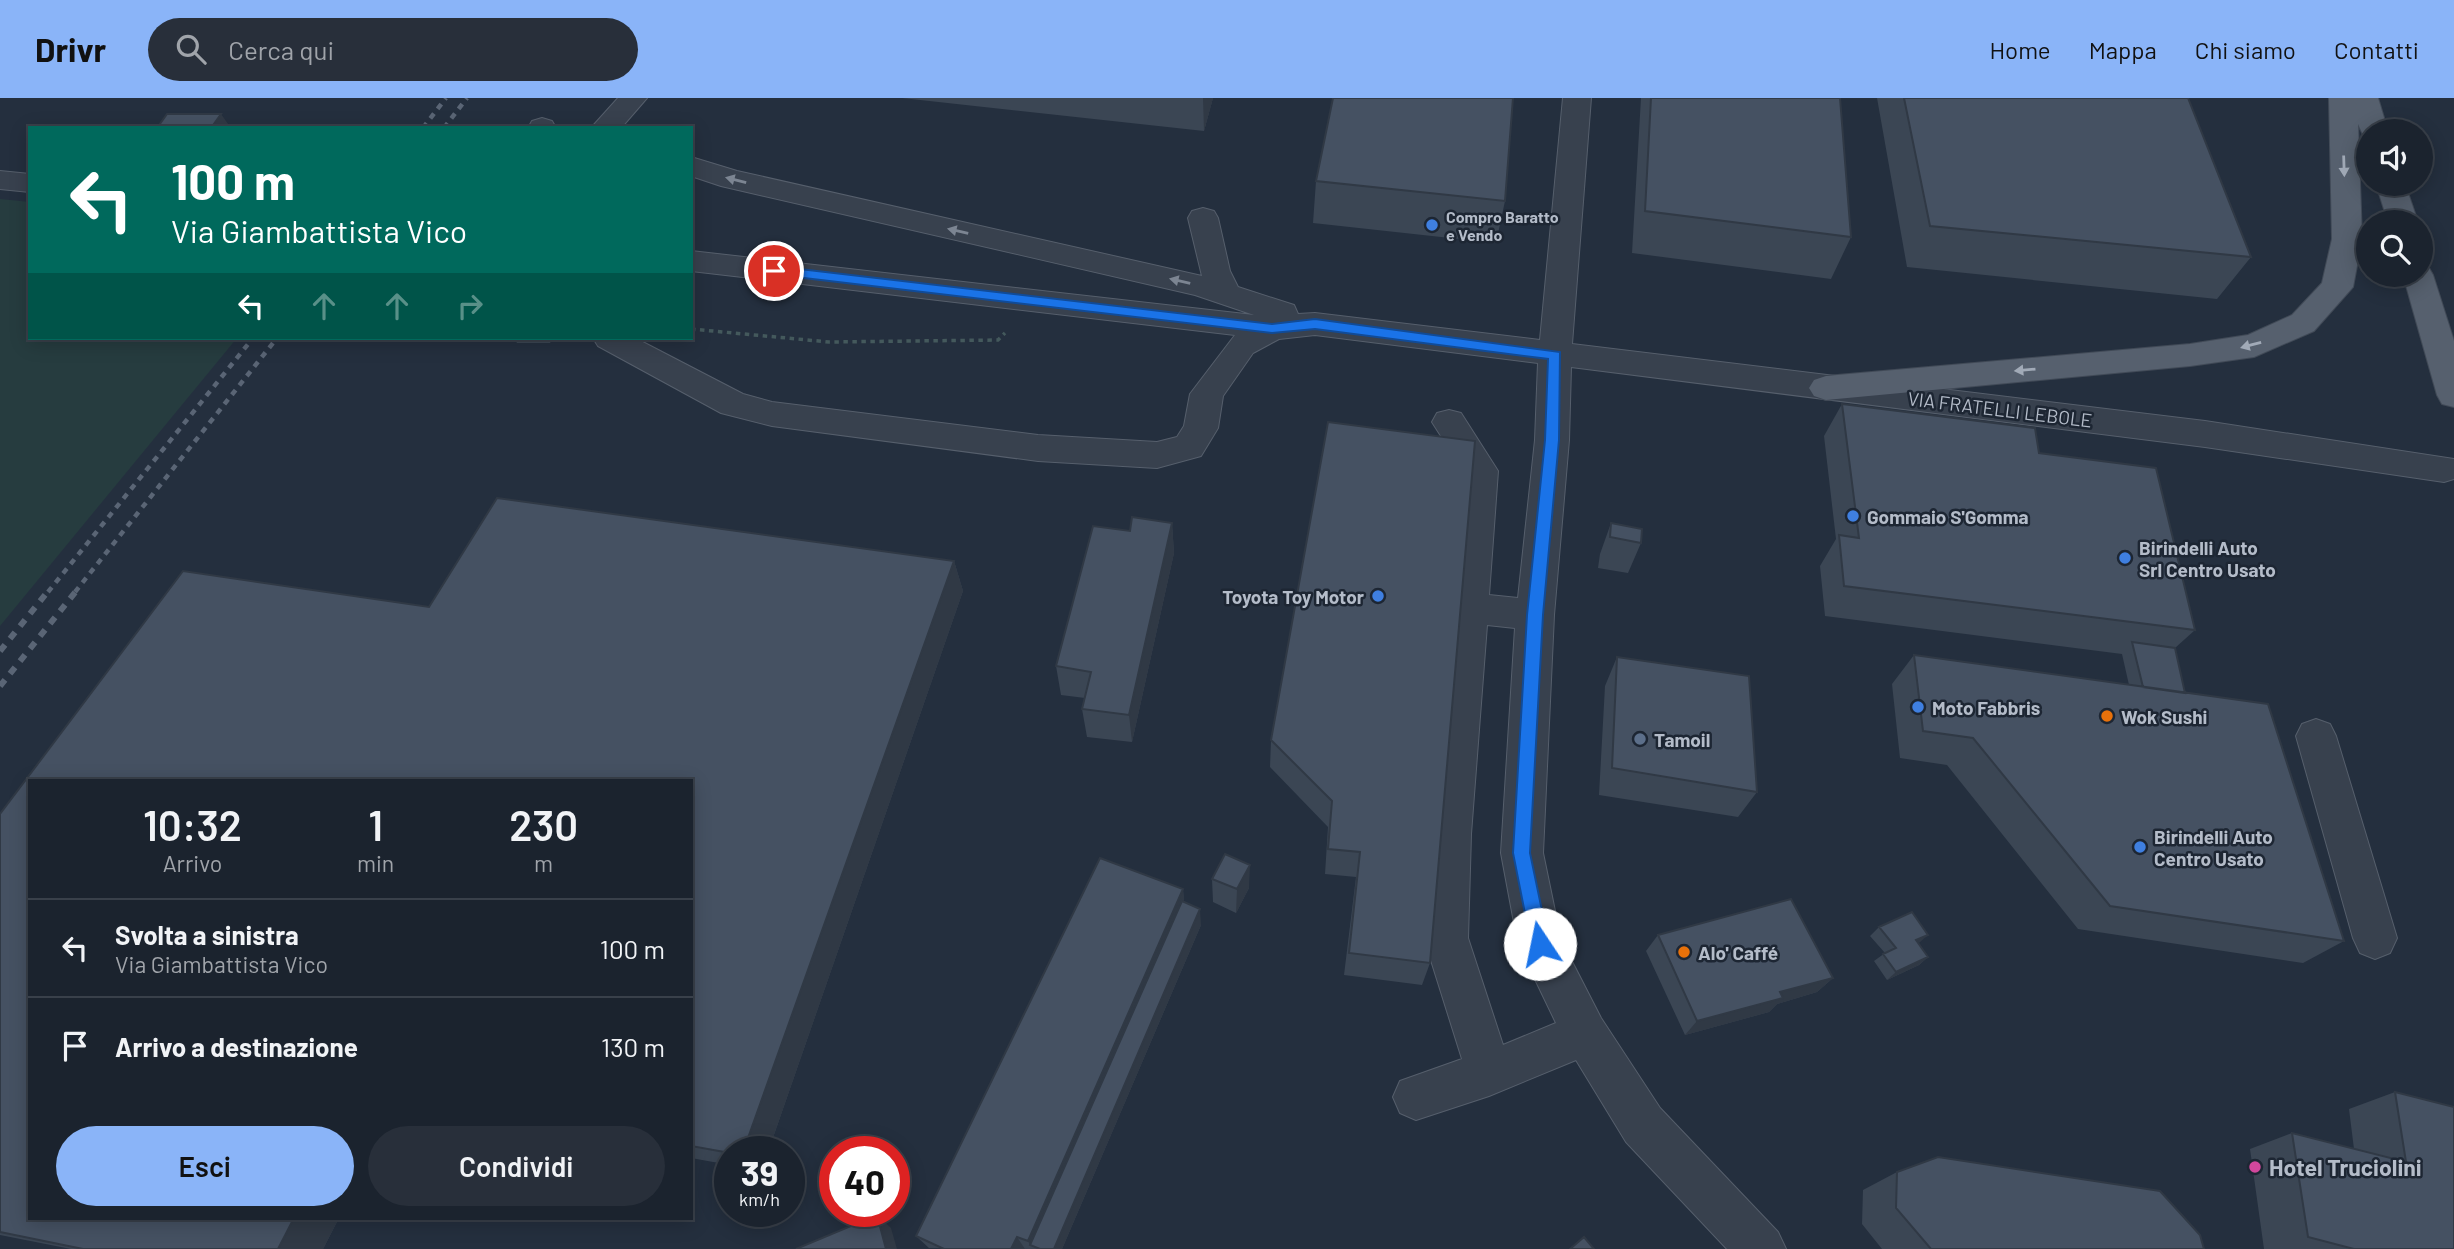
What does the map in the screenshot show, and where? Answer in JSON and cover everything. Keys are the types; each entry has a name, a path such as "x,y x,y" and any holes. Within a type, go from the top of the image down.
{"main road":[{"path":"1826,388 2190,355 2253,346 2302,323 2337,287 2347,239 2343,98"},
{"path":"2364,98 2370,119"},
{"path":"2422,287 2454,395"}],"street":[{"path":"607,126 633,98"},
{"path":"642,126 650,98"},
{"path":"1577,98 1555,355 1552,440 1535,615 1522,853 1540,944 1585,1034 1643,1125 1761,1249"},
{"path":"693,167 731,179 1201,286 1315,324"},
{"path":"0,180 28,183"},
{"path":"1203,218 1215,271 1226,294"},
{"path":"693,261 1272,328 1315,324"},
{"name":"VIA FRATELLI LEBOLE","path":"1315,324 2205,434 2444,469"},
{"path":"616,341 733,404 772,414 1038,449 1157,456 1189,447 1201,428 1207,394 1242,345 1272,328"},
{"path":"1449,422 1481,471 1450,834 1446,938 1489,1073"},
{"path":"1468,608 1535,615"},
{"path":"2316,736 2375,938"},
{"path":"1416,1097 1489,1073 1585,1034"}],"path":[{"path":"693,329 829,342 998,340 1013,324"}],"green space":[{"path":"0,199 28,202 28,340 235,340 0,626"}],"building":[{"path":"1333,98 1513,98 1505,201 1316,181"},
{"path":"1651,98 1840,98 1851,237 1645,211"},
{"path":"1904,98 2188,98 2251,257 1930,226"},
{"path":"167,114 221,114 212,126 158,126"},
{"path":"1842,404 2035,428 2039,453 2156,468 2195,630 1844,586 1839,535 1859,538"},
{"path":"1328,422 1475,441 1430,963 1349,953 1360,852 1328,849 1332,801 1271,740"},
{"path":"497,498 954,561 749,1136 714,1136 714,1150 693,1146 693,779 28,779 28,1220 293,1220 278,1249 83,1249 0,1232 0,814 183,571 429,607"},
{"path":"1132,517 1172,523 1129,715 1082,709 1091,672 1056,666 1093,526 1130,531"},
{"path":"1611,523 1642,529 1641,543 1610,537"},
{"path":"2132,642 2175,648 2185,693 2143,687"},
{"name":"Birindelli Auto Centro Usato","path":"1914,655 2268,704 2344,941 2110,906 1973,738 1923,731"},
{"path":"1617,657 1749,676 1757,792 1612,768"},
{"path":"1225,854 1250,865 1237,889 1212,879"},
{"path":"1100,858 1183,889 1028,1241 1017,1237 1011,1249 944,1249 916,1236"},
{"path":"1791,899 1833,978 1780,992 1783,998 1697,1021 1658,935"},
{"path":"1182,901 1200,909 1054,1249 1040,1249 1030,1245"},
{"path":"1912,912 1928,935 1916,940 1928,957 1896,972 1883,954 1896,948 1879,927"},
{"path":"2395,1092 2454,1107 2454,1249 2354,1249 2308,1237 2292,1133 2406,1162"},
{"path":"1938,1157 2160,1191 2200,1235 2204,1249 1931,1249 1896,1208 1897,1172"},
{"path":"848,1227 880,1227 886,1249 796,1249"},
{"path":"1584,1237 1594,1249 1570,1249"}],"railway":[{"path":"425,126 446,98"},
{"path":"446,126 467,98"},
{"path":"48,592 251,340"},
{"path":"75,592 275,340"},
{"path":"0,651 49,590"},
{"path":"0,686 77,590"}],"place":[{"name":"Compro Baratto e Vendo","path":"1432,225"},
{"name":"Gommaio S'Gomma","path":"1853,516"},
{"name":"Birindelli Auto Srl Centro Usato","path":"2125,558"},
{"name":"Toyota Toy Motor","path":"1378,596"},
{"name":"Moto Fabbris","path":"1918,707"},
{"name":"Wok Sushi","path":"2107,716"},
{"name":"Tamoil","path":"1640,739"},
{"name":"Birindelli Auto Centro Usato","path":"2140,847"},
{"name":"Alo' Caffé","path":"1684,952"},
{"name":"Hotel Truciolini","path":"2255,1167"}],"route":[{"path":"774,271 1272,328 1315,324 1555,355 1552,440 1535,615 1522,853 1540,944"}]}
